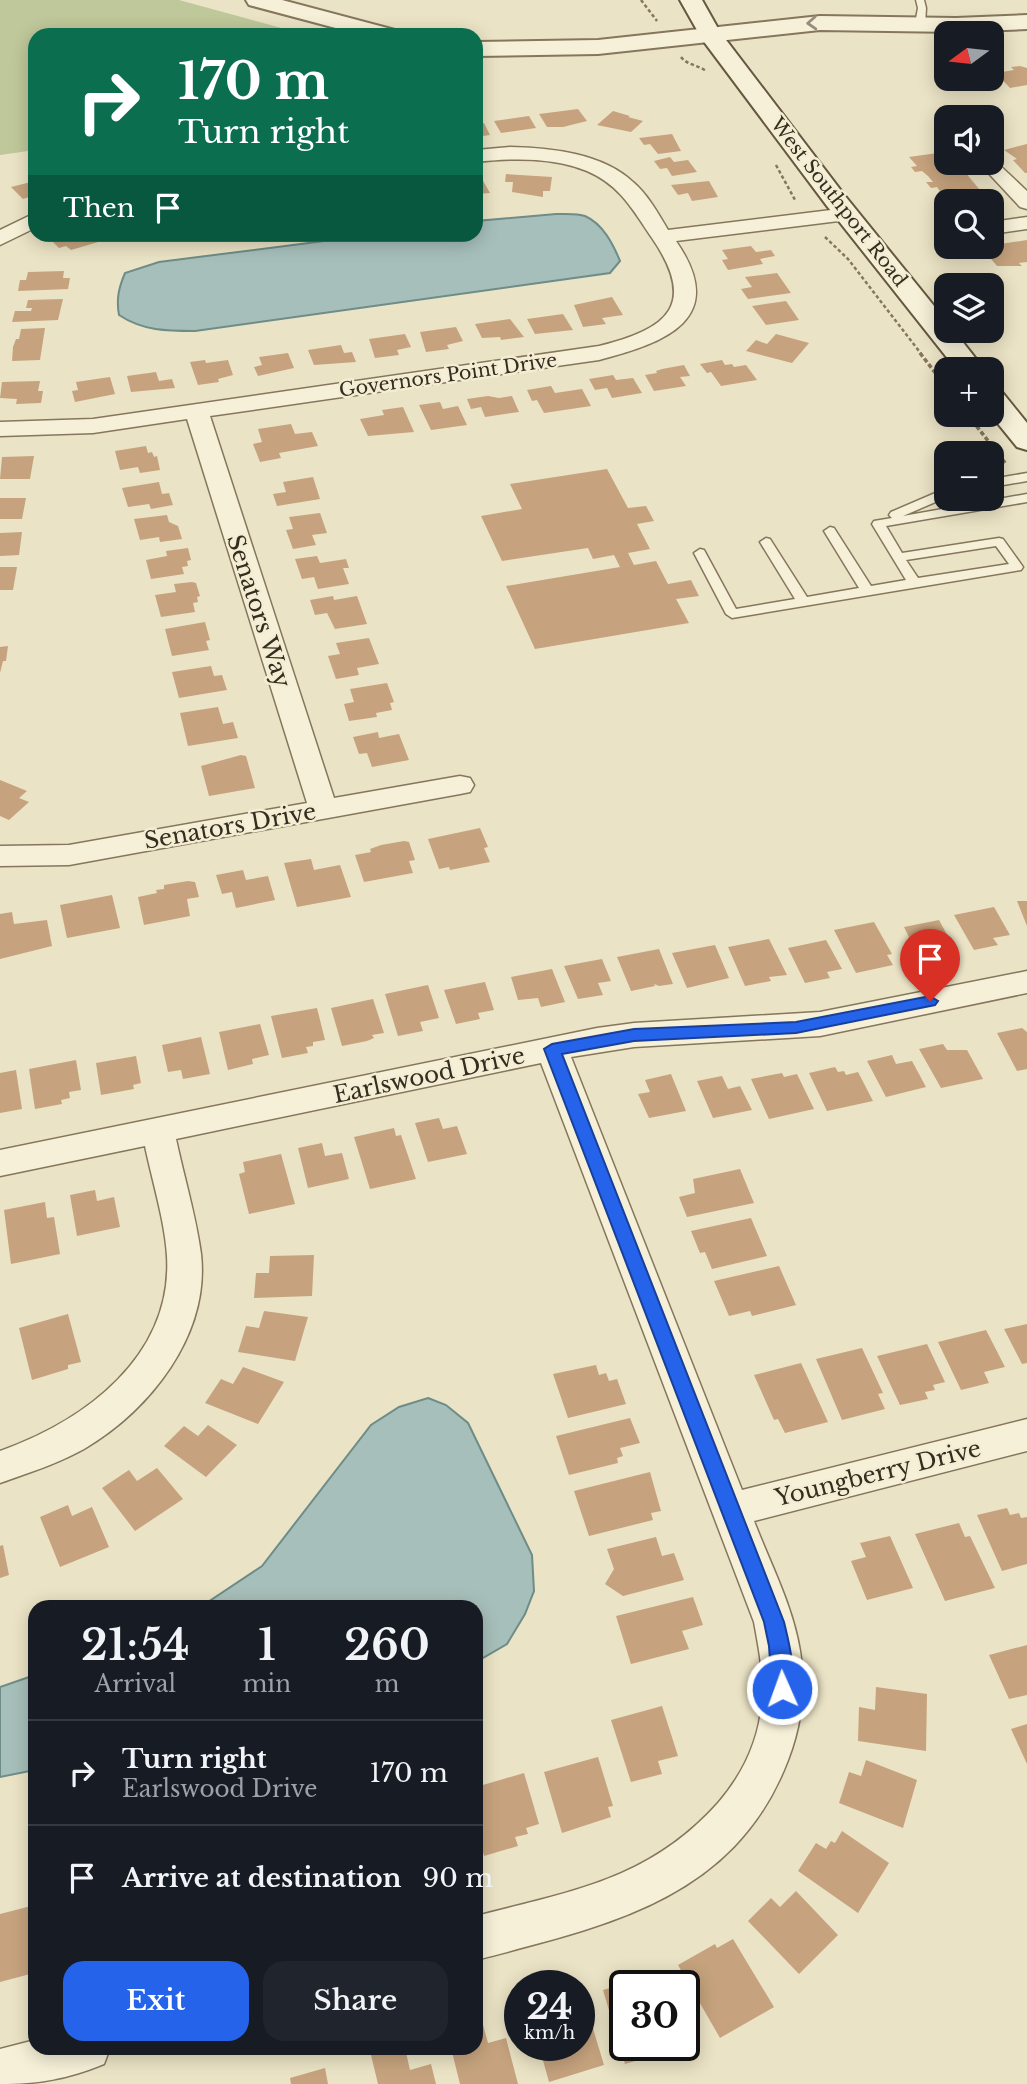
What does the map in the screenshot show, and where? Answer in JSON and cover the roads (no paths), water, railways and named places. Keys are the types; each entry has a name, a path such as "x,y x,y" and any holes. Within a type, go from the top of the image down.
{"street":[{"path":"257,0 361,28"},
{"name":"West Southport Road","path":"682,3 960,357"},
{"path":"483,51 570,60 716,43 820,23 1027,22"},
{"path":"1004,39 1027,38"},
{"path":"716,43 821,39 934,40"},
{"name":"Governors Point Drive","path":"0,429 93,426 197,413 586,355 628,346 664,331 674,322 684,303 683,271 623,183 603,171 573,160 528,153 483,156"},
{"path":"1000,175 1027,203"},
{"path":"658,231 841,207"},
{"path":"0,239 28,223"},
{"path":"1004,226 1027,223"},
{"path":"1004,412 1027,441"},
{"name":"Senators Way","path":"197,413 323,809"},
{"name":"Senators Drive","path":"0,856 69,855 460,785"},
{"name":"Earlswood Drive","path":"0,1163 552,1049 634,1035 820,1024 1027,982"},
{"path":"483,1936 625,1896 666,1877 696,1857 729,1825 760,1779 772,1749 782,1704 781,1657 774,1622 552,1049"},
{"path":"0,1467 55,1447 118,1406 143,1379 172,1332 183,1298 186,1275 158,1131"},
{"name":"Youngberry Drive","path":"730,1510 1027,1435"},
{"path":"0,2072 62,2055"}],"lane":[{"path":"920,0 920,24"},
{"path":"1004,482 1027,477"},
{"path":"878,523 934,496"},
{"path":"878,523 1027,498"},
{"path":"878,523 914,582"},
{"path":"830,531 867,590"},
{"path":"766,542 803,601"},
{"path":"700,553 732,614 1017,567 999,542 900,557"}],"water":[{"path":"556,214 585,216 602,229 620,261 610,273 195,331 146,327 119,315 119,293 125,273 159,262 316,242 483,242 483,220"},
{"path":"428,1398 446,1405 468,1423 532,1555 534,1591 525,1614 507,1644 483,1658 483,1600 211,1600 262,1566 371,1425 399,1407"},
{"path":"28,1677 28,1771 0,1777 0,1687"}]}
